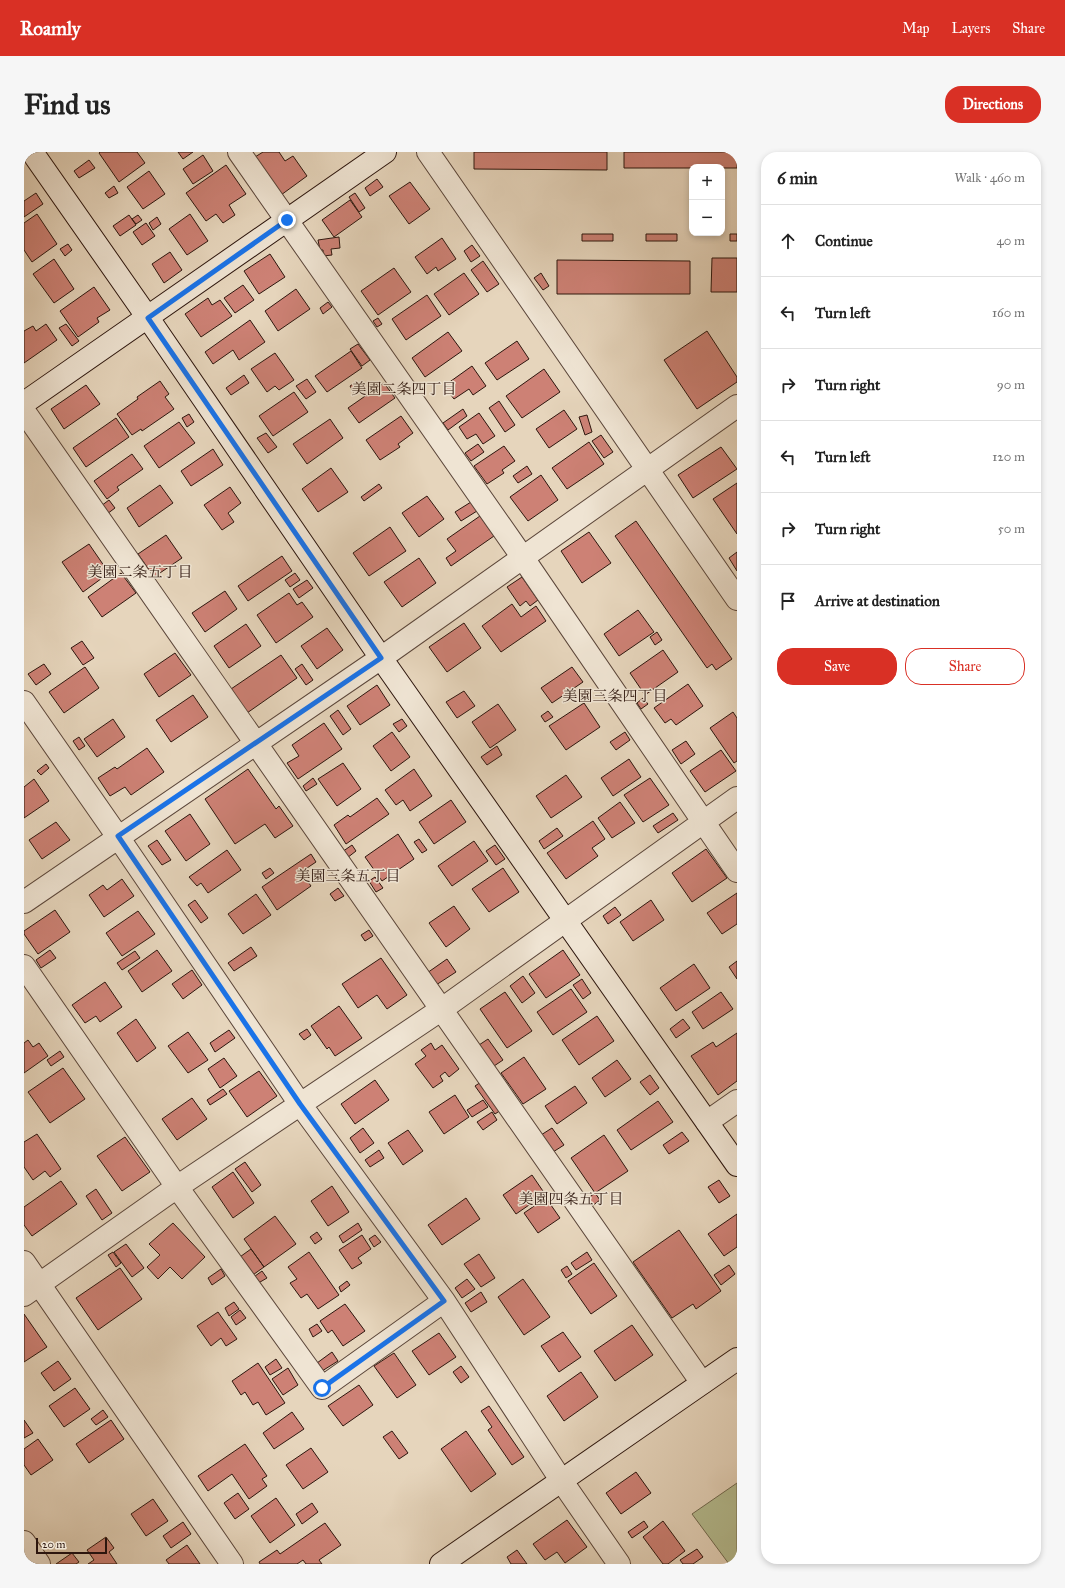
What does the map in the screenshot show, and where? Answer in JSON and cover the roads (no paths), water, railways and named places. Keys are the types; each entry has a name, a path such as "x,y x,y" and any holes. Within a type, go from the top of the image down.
{"street":[{"path":"32,152 148,318 381,658 737,1165"},
{"path":"239,152 523,558 737,871"},
{"path":"24,403 386,152"},
{"path":"428,152 737,599"},
{"path":"24,902 118,836 381,658 737,406"},
{"path":"24,411 702,1383"},
{"path":"24,702 118,836 300,1104 444,1301 561,1480 619,1564"},
{"path":"32,1290 177,1187 442,1009 566,922 737,798"},
{"path":"24,966 177,1187 322,1388 444,1301"},
{"path":"707,1122 737,1101"},
{"path":"24,1262 32,1290 232,1564"},
{"path":"441,1564 737,1359"},
{"path":"24,1542 39,1564"}],"district":[{"name":"美園二条四丁目","path":"404,389"},
{"name":"美園二条五丁目","path":"140,572"},
{"name":"美園三条四丁目","path":"615,696"},
{"name":"美園三条五丁目","path":"348,876"},
{"name":"美園四条五丁目","path":"571,1199"}]}
